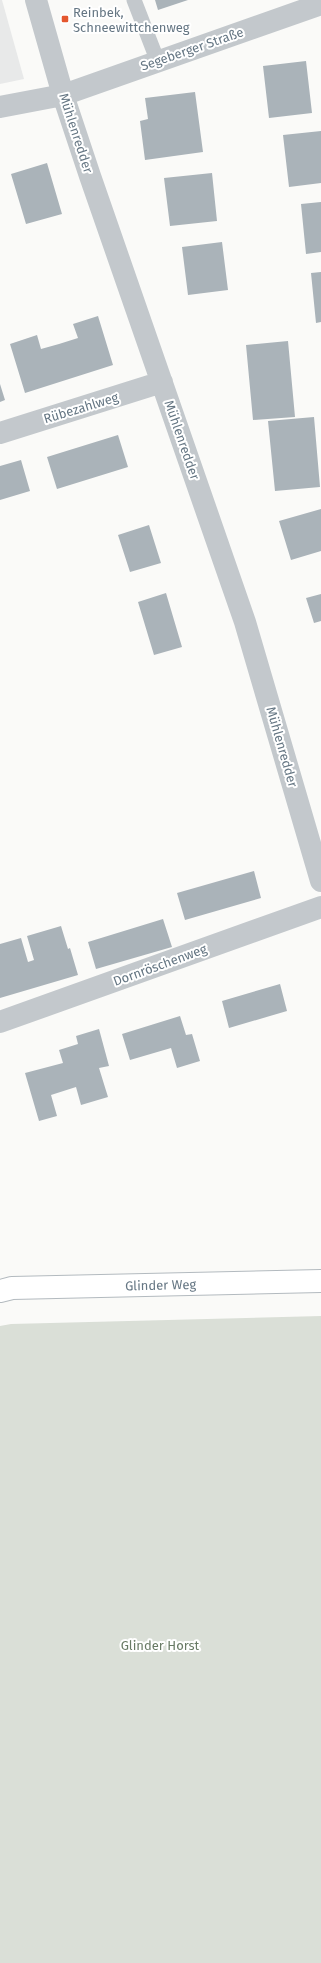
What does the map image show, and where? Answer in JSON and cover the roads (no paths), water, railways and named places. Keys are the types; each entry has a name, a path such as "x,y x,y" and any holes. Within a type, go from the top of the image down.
{"main road":[{"name":"Glinder Weg","path":"0,1291 12,1288 321,1281"}],"street":[{"name":"Mühlenredder","path":"36,0 63,94 245,622 321,881"},
{"name":"Segeberger Straße","path":"0,107 63,94 321,4"},
{"name":"Rübezahlweg","path":"0,433 162,382"},
{"name":"Dornröschenweg","path":"0,1022 321,907"}],"lane":[{"path":"134,0 158,62"}],"place":[{"name":"Reinbek, Schneewittchenweg","path":"65,19"}],"park label":[{"name":"Glinder Horst","path":"160,1645"}]}
